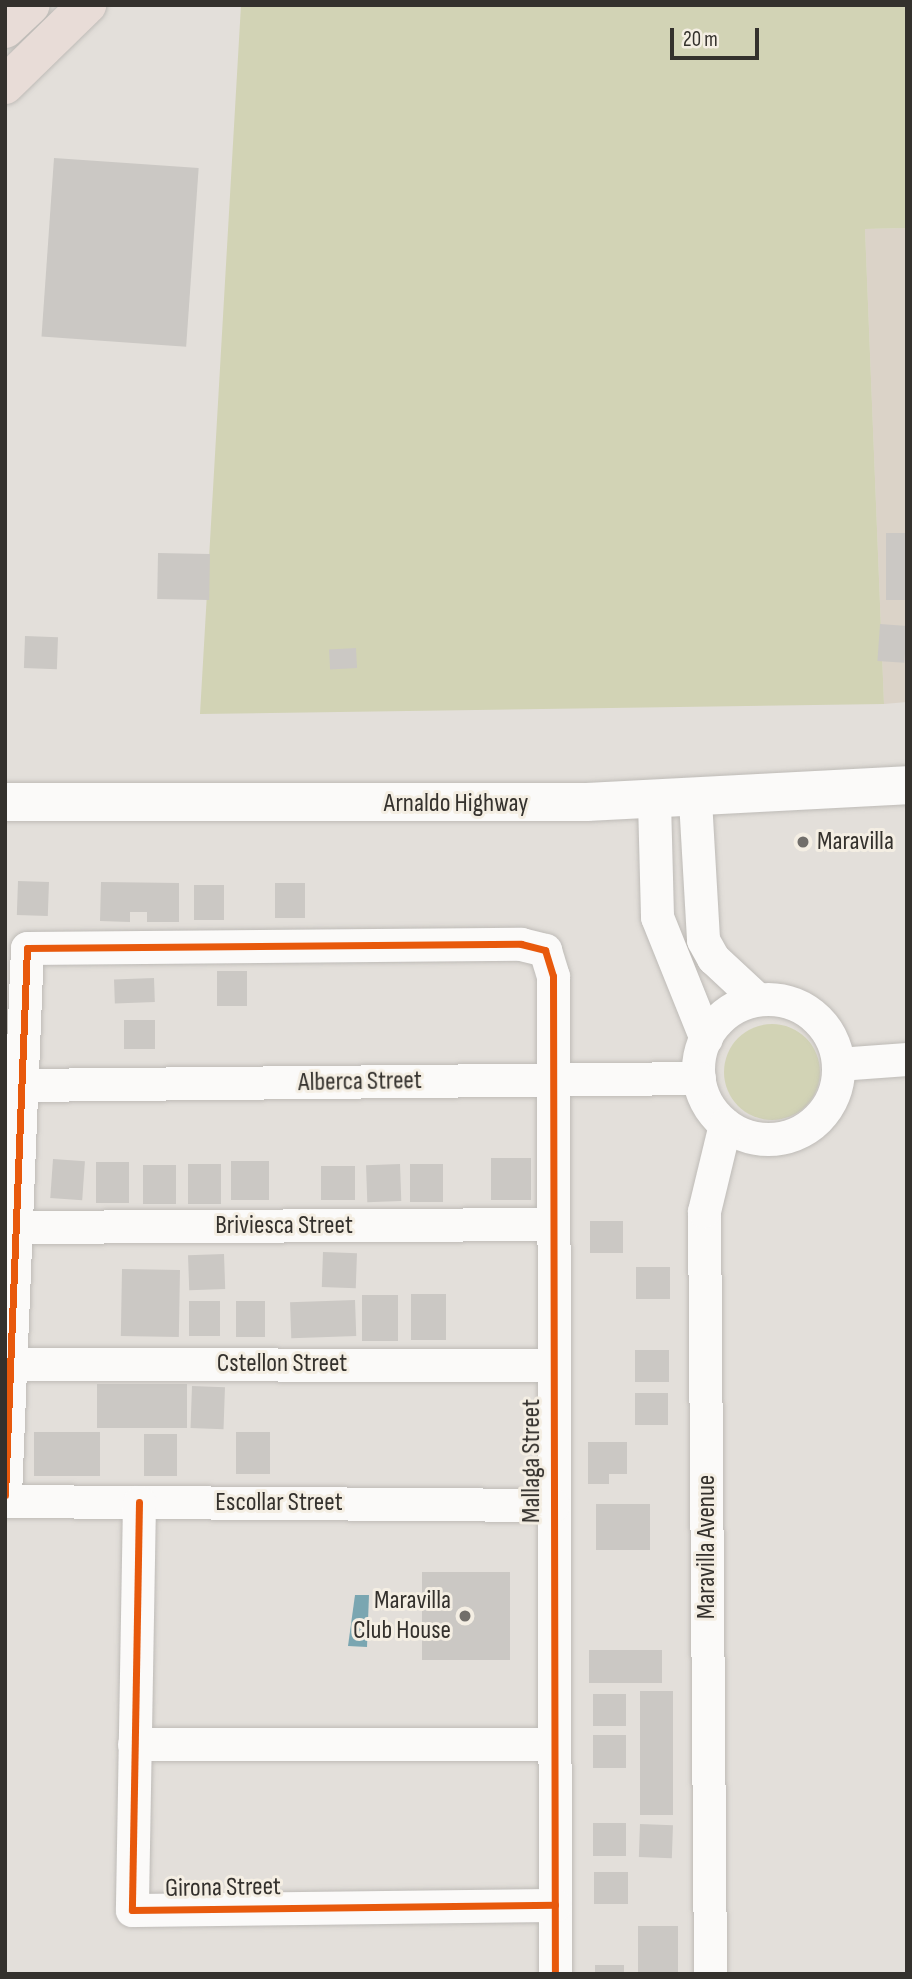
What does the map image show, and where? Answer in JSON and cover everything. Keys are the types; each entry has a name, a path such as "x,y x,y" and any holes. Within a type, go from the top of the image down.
{"highway":[{"path":"5,29 31,5"},
{"path":"5,85 87,5"}],"main road":[{"name":"Arnaldo Highway","path":"5,802 654,801 907,785"}],"street":[{"path":"695,800 703,940 713,958 757,999"},
{"path":"654,801 657,917 706,1039 699,1078 724,1124 767,1139 811,1125 827,1108 838,1064 820,1021 780,999 757,999 736,1007 706,1039"},
{"name":"Mallaga Street","path":"21,1085 27,948 521,944 545,950 553,976 555,1974"},
{"path":"838,1064 907,1059"},
{"name":"Alberca Street","path":"21,1085 699,1078"},
{"path":"5,1495 21,1085"},
{"name":"Maravilla Avenue","path":"710,1974 704,1211 724,1124"},
{"name":"Briviesca Street","path":"16,1227 552,1224"},
{"name":"Cstellon Street","path":"10,1364 553,1365"},
{"name":"Escollar Street","path":"5,1501 553,1505"},
{"name":"Girona Street","path":"139,1502 132,1910 555,1905"},
{"path":"134,1744 554,1744"}],"shaded area":[{"path":"907,228 907,702 884,704 865,229"}],"green space":[{"path":"241,5 907,5 907,228 865,229 884,704 200,714"},
{"path":"772,1024 791,1027 806,1038 817,1053 820,1072 817,1091 806,1106 791,1117 772,1120 753,1117 738,1106 727,1091 724,1072 727,1053 738,1038 753,1027"}],"water":[{"path":"355,1595 369,1595 367,1647 348,1646"}],"building":[{"path":"54,158 199,168 186,347 42,337"},
{"path":"886,533 907,533 907,600 886,600"},
{"path":"158,553 210,554 209,600 157,599"},
{"path":"880,624 907,626 904,663 877,661"},
{"path":"25,636 58,637 57,669 24,668"},
{"path":"356,648 357,668 330,669 329,649"},
{"path":"18,881 49,882 48,916 17,915"},
{"path":"101,882 179,883 179,922 147,922 147,912 130,912 130,922 100,921"},
{"path":"275,883 305,883 305,918 275,918"},
{"path":"194,885 224,885 224,920 194,920"},
{"path":"217,971 247,971 247,1006 217,1006"},
{"path":"154,978 155,1002 115,1003 114,979"},
{"path":"124,1020 155,1020 155,1049 124,1049"},
{"path":"491,1158 531,1158 531,1200 491,1200"},
{"path":"53,1159 85,1161 82,1200 50,1198"},
{"path":"231,1161 269,1161 269,1200 231,1200"},
{"path":"96,1162 129,1162 129,1203 96,1203"},
{"path":"188,1164 221,1164 221,1204 188,1204"},
{"path":"400,1164 401,1201 367,1202 366,1165"},
{"path":"410,1164 443,1164 443,1202 410,1202"},
{"path":"143,1165 176,1165 176,1204 143,1204"},
{"path":"321,1166 355,1166 355,1200 321,1200"},
{"path":"590,1221 623,1221 623,1253 590,1253"},
{"path":"323,1252 357,1253 356,1288 322,1287"},
{"path":"224,1254 225,1289 189,1290 188,1255"},
{"path":"636,1267 670,1267 670,1299 636,1299"},
{"path":"122,1269 180,1270 179,1337 121,1336"},
{"path":"411,1294 446,1294 446,1340 411,1340"},
{"path":"362,1295 398,1295 398,1341 362,1341"},
{"path":"355,1300 356,1336 291,1338 290,1302"},
{"path":"189,1301 220,1301 220,1336 189,1336"},
{"path":"236,1301 265,1301 265,1337 236,1337"},
{"path":"635,1350 669,1350 669,1382 635,1382"},
{"path":"97,1384 187,1384 187,1428 97,1428"},
{"path":"192,1386 225,1387 224,1429 191,1428"},
{"path":"635,1393 668,1393 668,1425 635,1425"},
{"path":"34,1432 100,1432 100,1476 34,1476"},
{"path":"236,1432 270,1432 270,1474 236,1474"},
{"path":"144,1434 177,1434 177,1476 144,1476"},
{"path":"588,1442 627,1442 627,1474 609,1474 609,1484 588,1484"},
{"path":"596,1504 650,1504 650,1550 596,1550"},
{"name":"Maravilla Club House","path":"422,1572 510,1572 510,1660 422,1660"},
{"path":"589,1650 662,1650 662,1683 589,1683"},
{"path":"640,1691 673,1691 673,1815 640,1815"},
{"path":"593,1694 626,1694 626,1726 593,1726"},
{"path":"593,1735 626,1735 626,1768 593,1768"},
{"path":"593,1823 626,1823 626,1856 593,1856"},
{"path":"640,1824 673,1825 672,1858 639,1857"},
{"path":"594,1872 628,1872 628,1904 594,1904"},
{"path":"638,1926 678,1926 678,1974 638,1974"},
{"path":"595,1965 624,1965 624,1974 595,1974"}],"cycle path":[{"path":"5,1495 27,948 521,944 545,950 553,976 555,1974"},
{"path":"139,1502 132,1910 555,1905"}],"place":[{"name":"Maravilla","path":"803,842"},
{"name":"Maravilla Club House","path":"465,1616"}]}
